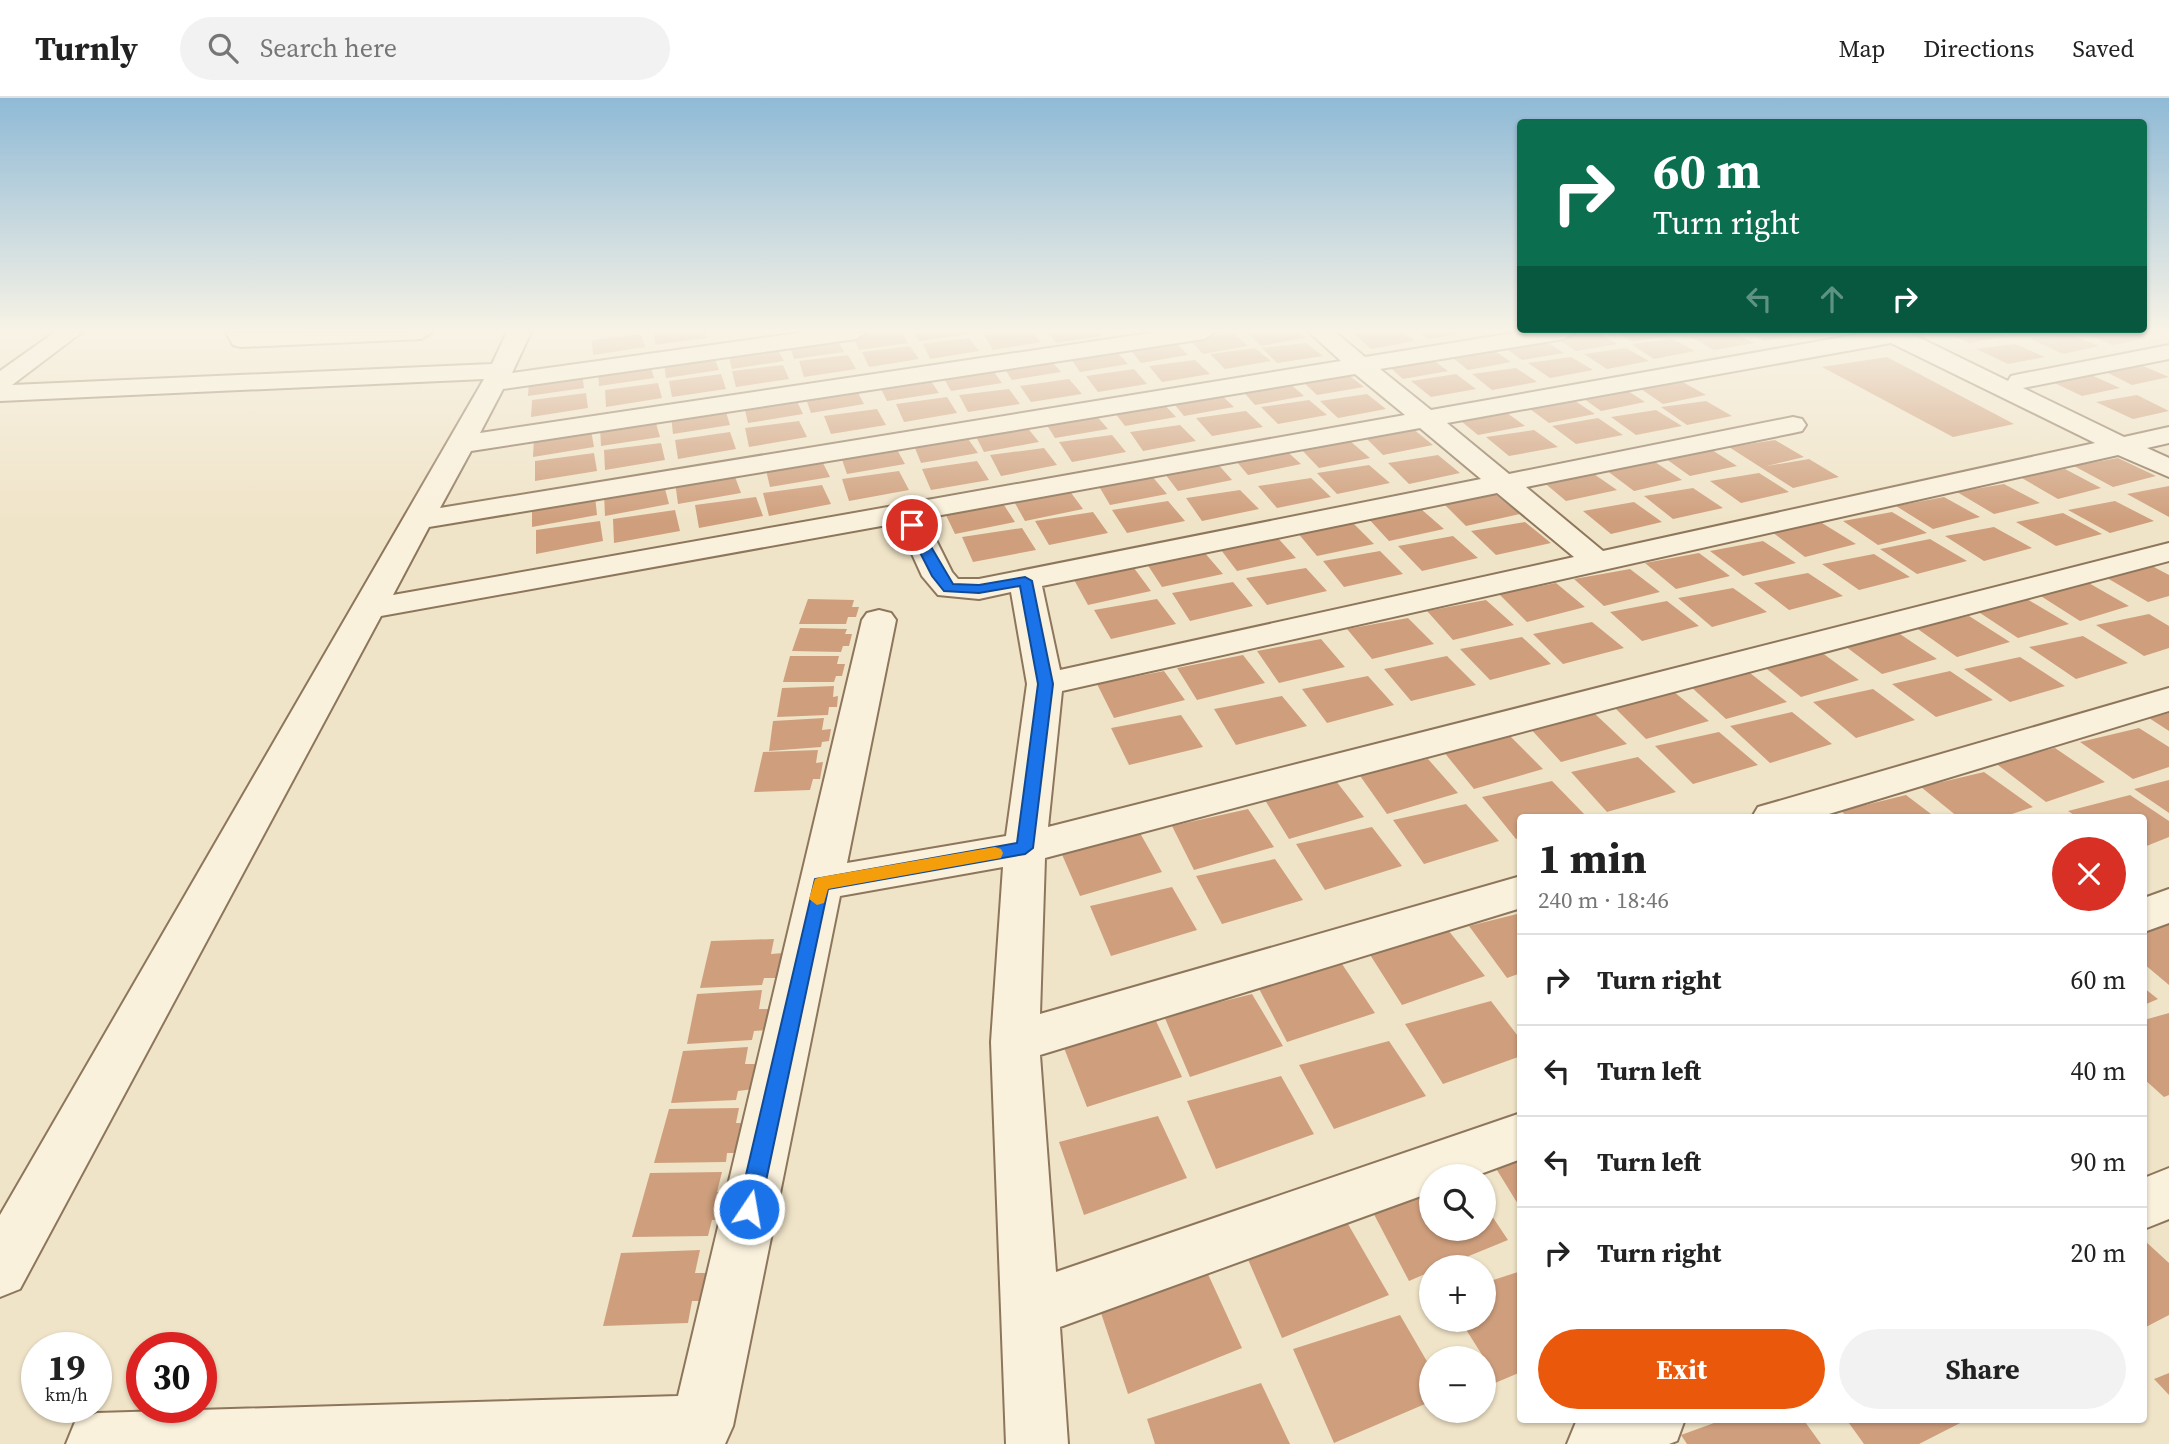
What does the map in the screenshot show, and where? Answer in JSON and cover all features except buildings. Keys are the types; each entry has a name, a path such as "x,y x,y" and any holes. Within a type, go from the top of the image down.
{"street":[{"path":"0,1269 488,395"},
{"path":"460,444 787,395"},
{"path":"418,520 1180,395"},
{"path":"1396,395 1597,561"},
{"path":"367,609 1559,395"},
{"path":"2042,395 2151,443"},
{"path":"2049,395 2151,443 2169,469"},
{"path":"907,511 939,576 949,588 979,589 1793,425"},
{"path":"1045,684 1597,561 2151,443"},
{"path":"821,883 1025,848 2169,552"},
{"path":"1025,581 1045,684 1025,848 1015,1042 1037,1444"},
{"path":"97,1444 702,1426 879,620"},
{"path":"1782,814 2169,699"},
{"path":"1015,1042 1517,893"},
{"path":"2147,914 2169,906"},
{"path":"1029,1310 1517,1137"},
{"path":"2147,1203 2169,1193"},
{"path":"1598,1444 1646,1423"}],"slow traffic":[{"path":"817,899 821,883 995,853"}],"route":[{"path":"749,1209 821,883 1025,848 1045,684 1025,581 979,589 949,588 939,576 912,525"}]}
